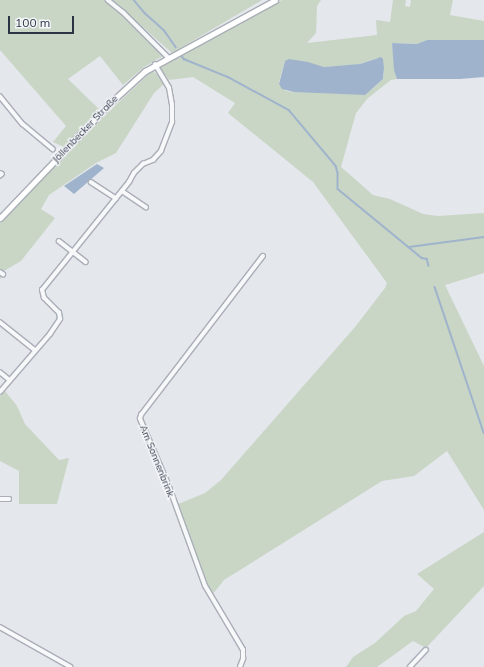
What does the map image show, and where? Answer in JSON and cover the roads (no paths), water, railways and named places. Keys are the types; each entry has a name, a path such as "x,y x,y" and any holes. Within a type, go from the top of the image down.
{"main road":[{"name":"Jöllenbecker Straße","path":"0,218 109,104 145,71 275,0"}],"street":[{"path":"108,0 169,58"},
{"path":"0,392 50,334 60,318 59,313 44,298 42,290 122,191 134,172 159,154 170,127 172,105 171,95 165,80 155,65"},
{"path":"0,96 24,124 53,149"},
{"path":"91,182 116,198"},
{"path":"122,191 146,207"},
{"path":"59,241 86,262"},
{"name":"Am Sonnenbrink","path":"240,667 243,659 243,650 205,586 171,495 140,419 141,415 263,256"},
{"path":"0,322 35,350"},
{"path":"0,372 10,380"},
{"path":"0,499 9,499"},
{"path":"0,627 71,667"},
{"path":"410,667 426,650"}],"water":[{"path":"427,40 484,40 484,77 460,79 397,79 394,70 392,43 417,44"},
{"path":"381,57 383,59 384,69 383,79 365,95 294,92 282,89 279,84 285,61 289,59 308,62 324,67 360,64"},
{"path":"97,164 104,168 74,194 64,186"}],"waterway":[{"path":"134,0 145,13 164,30 176,47"},
{"path":"182,56 184,59 228,77 289,110 336,166 338,173 338,189 422,258 427,259 429,266"},
{"path":"409,247 484,237"},
{"path":"435,287 484,433"}]}
